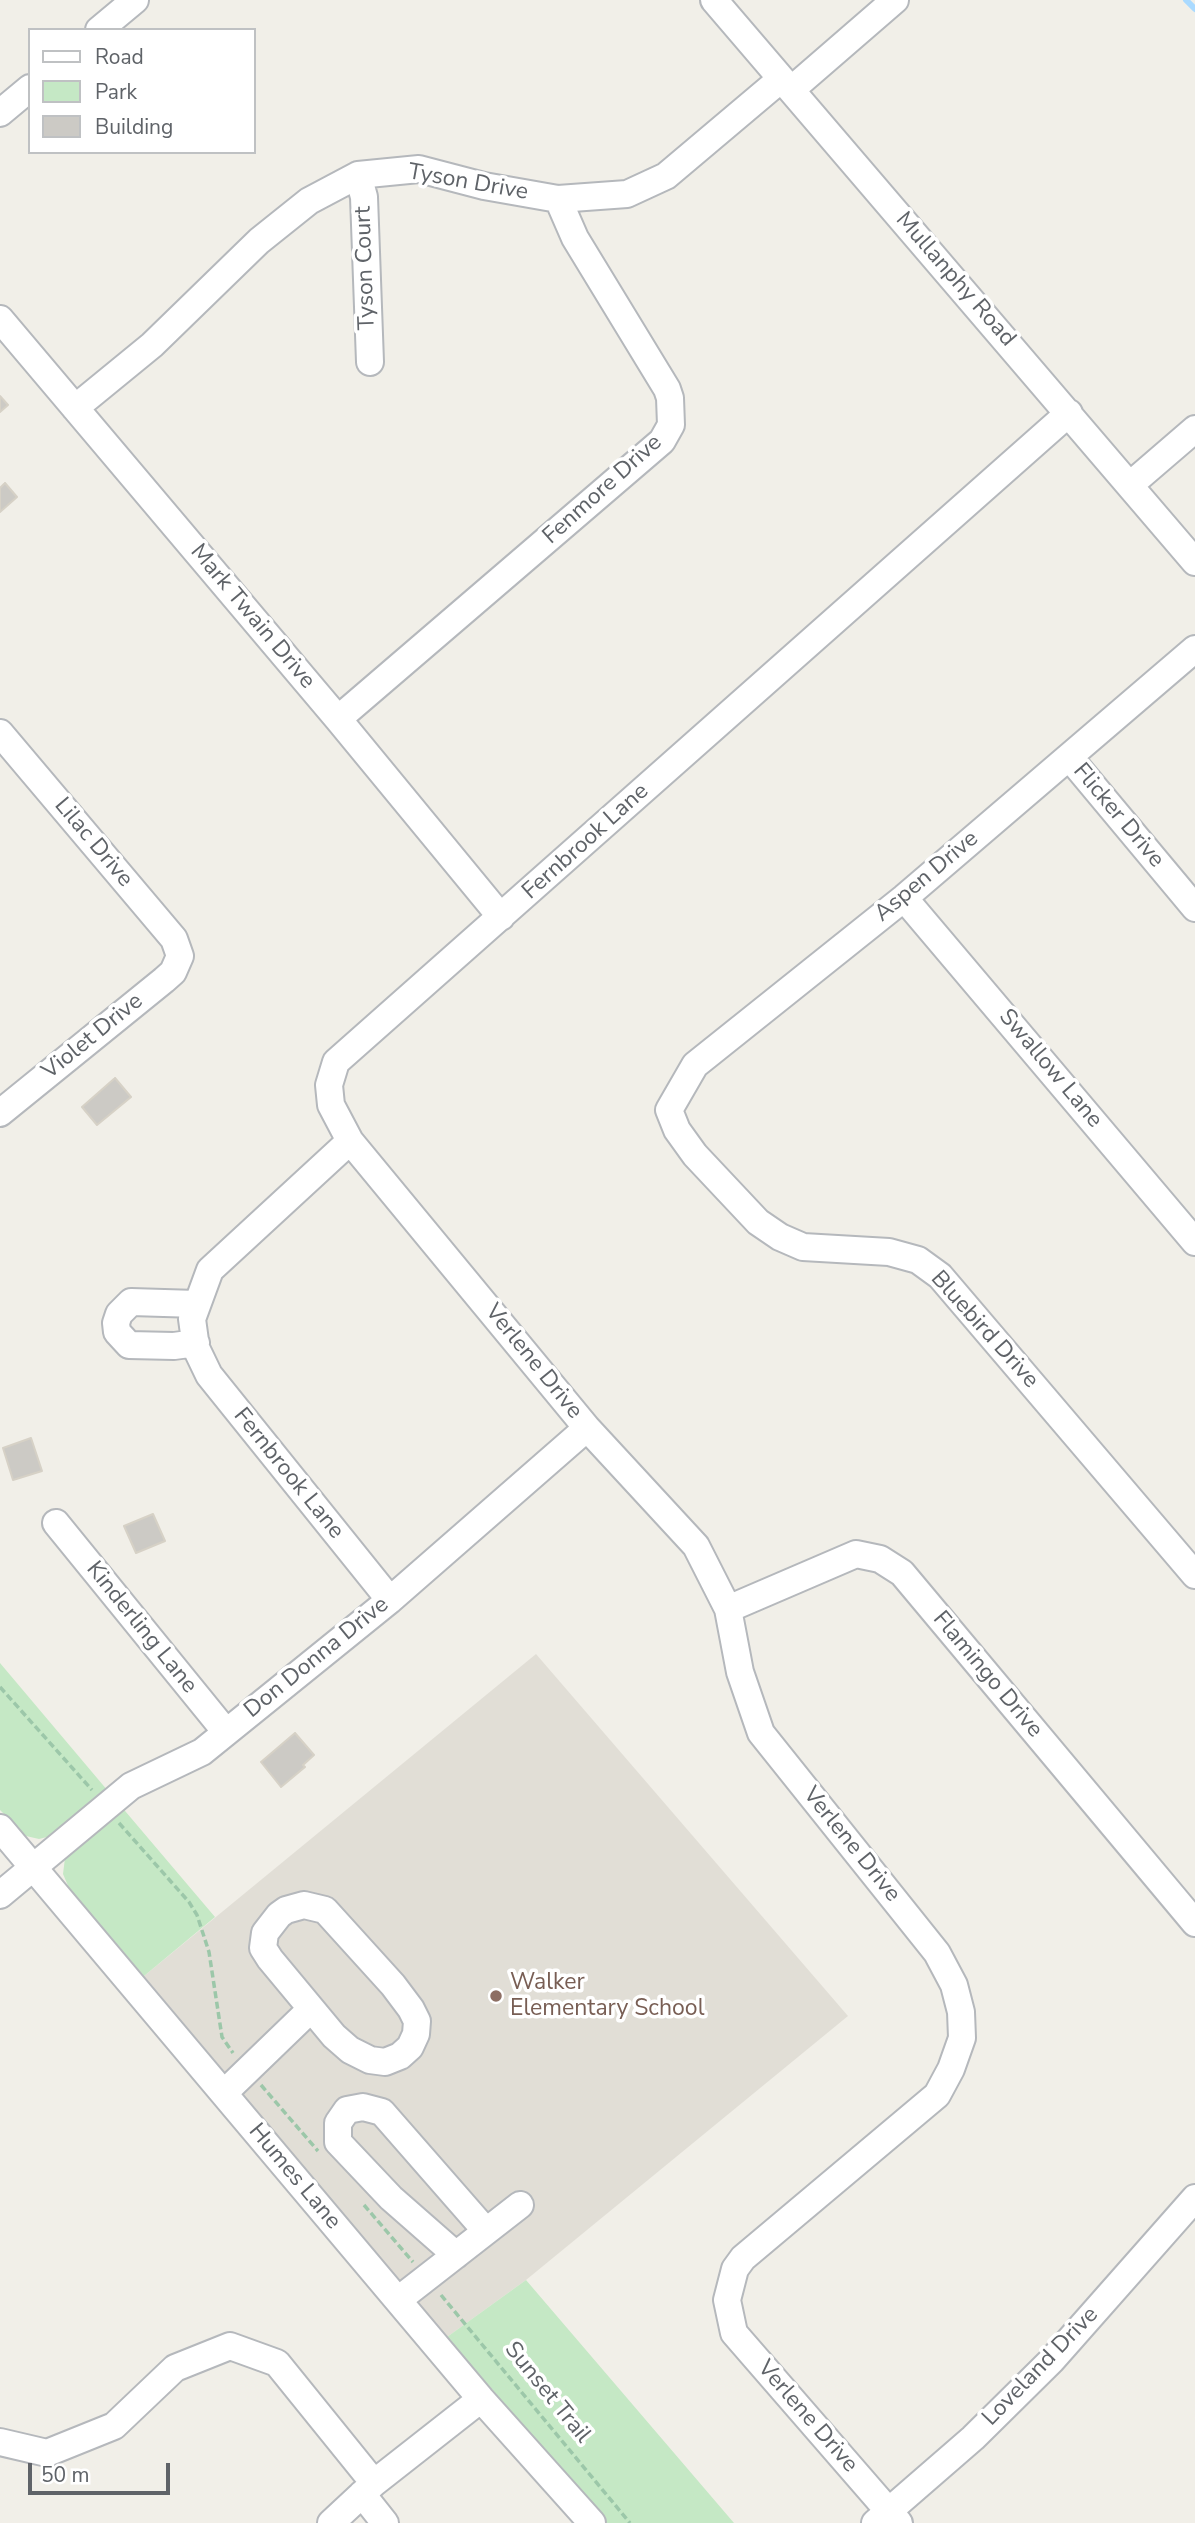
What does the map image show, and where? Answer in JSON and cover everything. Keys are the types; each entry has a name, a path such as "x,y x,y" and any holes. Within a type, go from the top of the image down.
{"street":[{"path":"101,28 135,0"},
{"name":"Mullanphy Road","path":"714,0 1195,562"},
{"name":"Tyson Drive","path":"75,408 152,345 269,233 309,201 358,175 419,169 484,186 558,199 626,194 666,176 895,0"},
{"path":"0,113 28,90"},
{"name":"Tyson Court","path":"358,175 364,197 370,362"},
{"name":"Fenmore Drive","path":"338,719 662,441 671,425 667,389 575,238 558,199"},
{"name":"Mark Twain Drive","path":"0,319 338,719 501,917"},
{"name":"Fernbrook Lane","path":"390,1600 209,1375 196,1343 192,1320 210,1270 350,1141 331,1105 329,1085 336,1062 1069,413"},
{"path":"1130,485 1195,429"},
{"name":"Aspen Drive","path":"669,1110 695,1065 904,898 1195,649"},
{"name":"Lilac Drive","path":"0,733 174,939 180,956"},
{"name":"Flicker Drive","path":"1069,757 1195,908"},
{"name":"Swallow Lane","path":"904,898 1195,1241"},
{"name":"Violet Drive","path":"0,1113 164,980 173,972 180,956"},
{"name":"Bluebird Drive","path":"669,1110 677,1129 695,1156 758,1223 780,1237 803,1247 889,1252 918,1260 940,1276 1195,1575"},
{"name":"Verlene Drive","path":"350,1141 587,1428 696,1546 727,1609 740,1672 761,1733 937,1953 954,1985 961,2012 962,2038 951,2069 937,2095 743,2258 735,2269 727,2300 734,2333 888,2519"},
{"path":"196,1343 174,1346 129,1345 117,1332 116,1323 119,1314 131,1302 197,1304"},
{"name":"Don Donna Drive","path":"0,1895 131,1786 202,1752 390,1600 587,1428"},
{"name":"Kinderling Lane","path":"56,1523 226,1732"},
{"name":"Flamingo Drive","path":"727,1609 856,1554 880,1559 902,1573 1195,1923"},
{"name":"Humes Lane","path":"0,1828 481,2399 592,2523"},
{"path":"304,1906 316,1906 326,1910 393,1985 417,2021 416,2034 410,2047 400,2056 386,2062 370,2060 342,2043 311,2009 263,1948 265,1933 279,1915 286,1910 304,1906"},
{"path":"224,2093 311,2009"},
{"path":"456,2255 391,2198 338,2142 338,2123 347,2110 363,2106 382,2112 486,2231"},
{"name":"Loveland Drive","path":"888,2519 1052,2360 1195,2198"},
{"path":"398,2300 520,2205"},
{"path":"0,2442 47,2453 114,2426 175,2368 230,2346 277,2363 368,2489 385,2523"},
{"path":"331,2523 368,2489 481,2399"}],"path":[{"path":"0,1687 97,1797"},
{"path":"113,1815 189,1902 202,1925 209,1952 222,2037 230,2049"},
{"name":"Sunset Trail","path":"435,2287 630,2523"}],"shaded area":[{"name":"Walker Elementary School","path":"536,1654 848,2016 526,2280 447,2337 144,1976"}],"green space":[{"path":"0,1663 108,1791 51,1836 39,1839 26,1836 0,1810"},
{"path":"120,1805 215,1917 144,1976 69,1888 63,1874 65,1858"},
{"path":"526,2280 734,2523 607,2523 447,2337"}],"building":[{"path":"0,396 8,405 0,412"},
{"path":"5,483 17,497 0,512 0,488"},
{"path":"115,1078 131,1097 97,1125 82,1107"},
{"path":"31,1438 42,1471 13,1480 3,1448"},
{"path":"153,1514 165,1541 136,1553 124,1526"},
{"path":"295,1733 314,1755 303,1765 305,1767 281,1787 261,1762"}],"waterway":[{"path":"1186,0 1195,9"}],"place":[{"name":"Walker Elementary School","path":"496,1996"}]}
